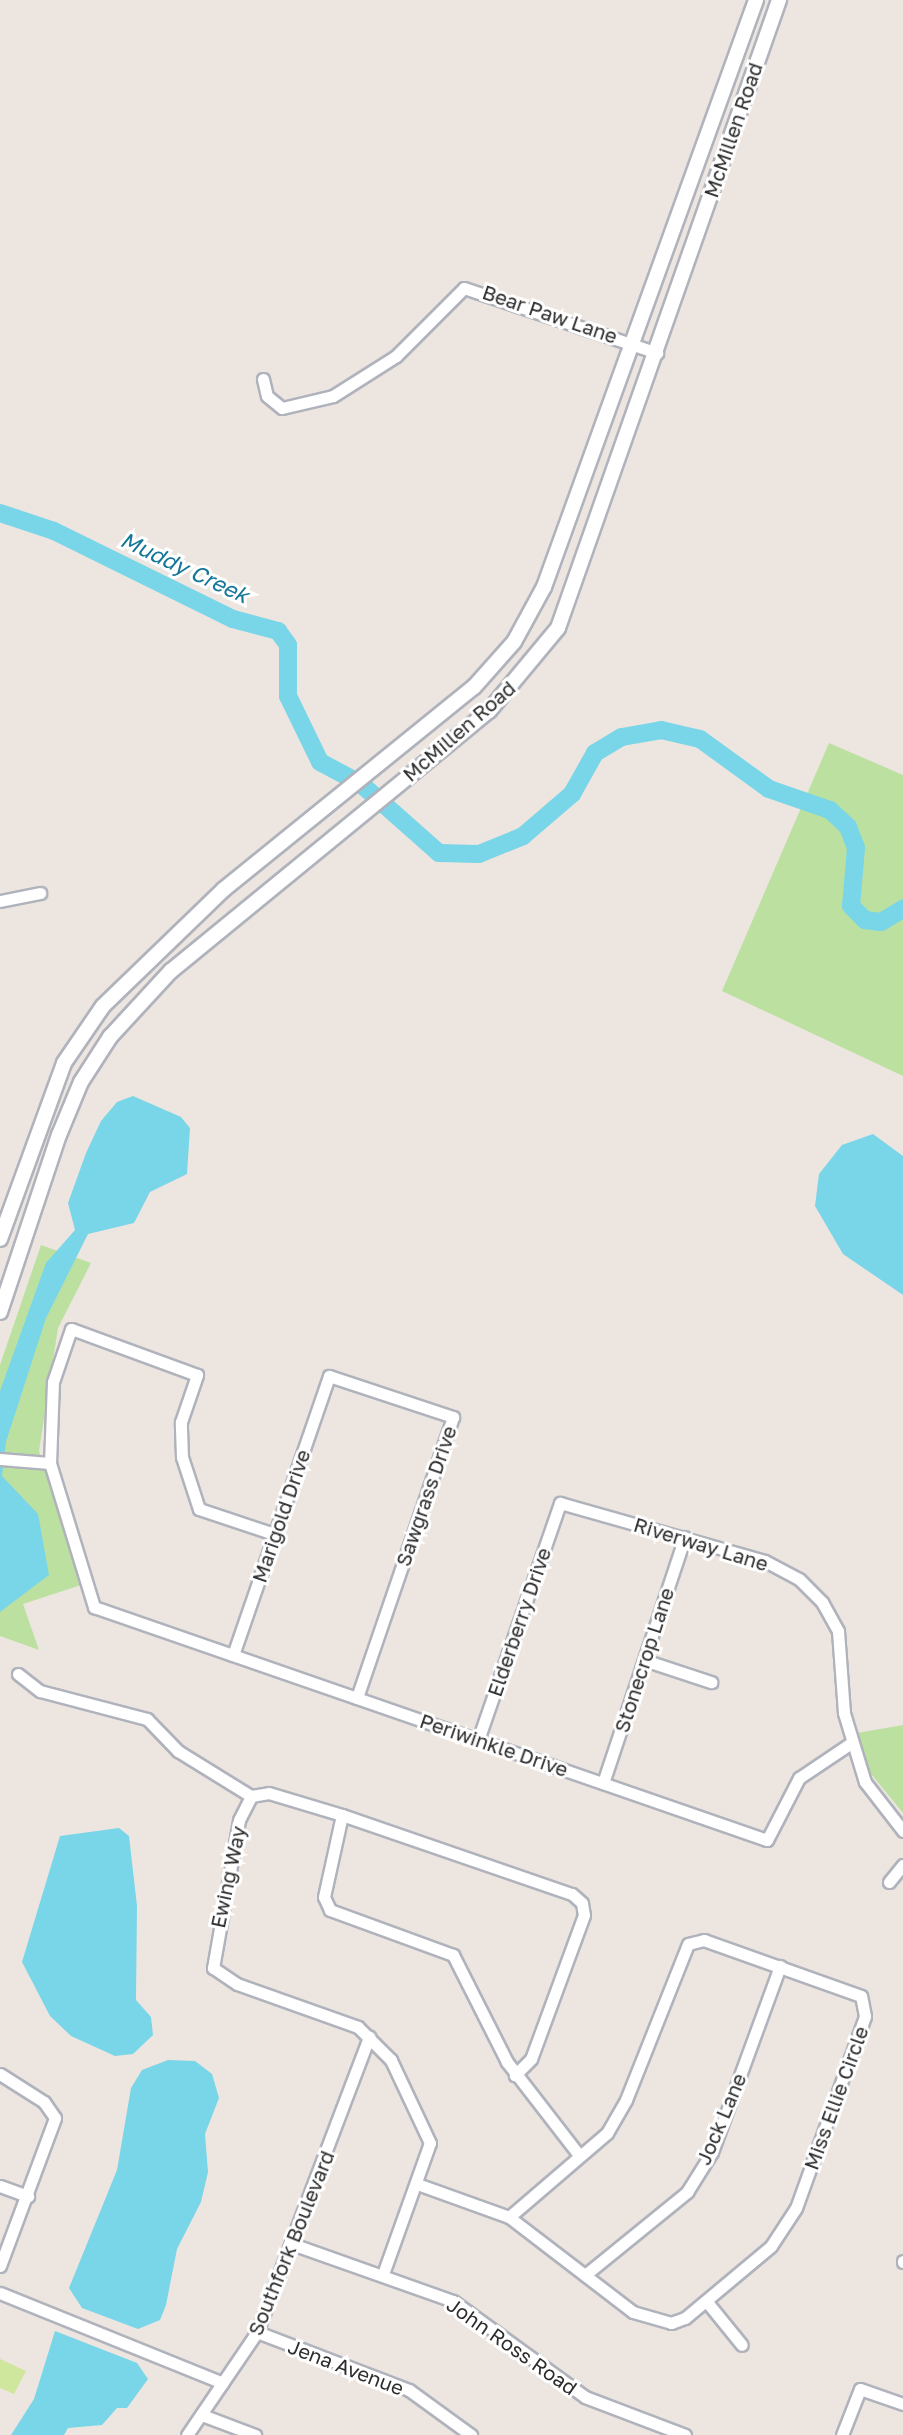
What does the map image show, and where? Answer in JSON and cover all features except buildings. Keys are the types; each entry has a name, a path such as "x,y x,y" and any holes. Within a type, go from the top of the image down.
{"main road":[{"name":"McMillen Road","path":"0,1239 64,1063 103,1006 223,890 474,687 514,642 544,587 756,0"},
{"name":"McMillen Road","path":"0,1312 81,1082 110,1037 171,971 489,711 568,611 779,0"}],"street":[{"name":"Bear Paw Lane","path":"263,379 267,396 282,408 333,396 396,356 464,288 657,353"},
{"path":"0,901 40,893"},
{"path":"5,1461 50,1463 53,1382 71,1329 197,1375 181,1433 199,1509 274,1534"},
{"name":"Marigold Drive","path":"233,1655 329,1376"},
{"name":"Sawgrass Drive","path":"329,1376 453,1417 357,1698"},
{"name":"Periwinkle Drive","path":"50,1463 94,1607 767,1840 799,1778 851,1743"},
{"name":"Riverway Lane","path":"560,1503 765,1561 799,1579 822,1602 838,1631 851,1743 865,1782 903,1831"},
{"name":"Elderberry Drive","path":"478,1740 560,1503"},
{"name":"Stonecrop Lane","path":"603,1783 685,1537"},
{"path":"644,1660 711,1682"},
{"path":"18,1674 40,1691 147,1719 178,1751 251,1796 269,1793 342,1815 572,1894 582,1903 584,1915 531,2059 515,2075"},
{"name":"Ewing Way","path":"251,1796 239,1820 213,1968 222,1978 339,2019 369,2037 391,2060 430,2143 420,2185 383,2274"},
{"path":"342,1815 324,1897 330,1910 453,1955 515,2075 579,2155"},
{"path":"889,1882 903,1865"},
{"name":"Miss Ellie Circle","path":"420,2185 509,2217 633,2312 671,2323 707,2302 771,2246 796,2208 865,2016 861,1996 704,1940 688,1944 626,2100 607,2133 509,2217"},
{"name":"Jock Lane","path":"585,2275 687,2192 704,2165 780,1966"},
{"name":"Southfork Boulevard","path":"187,2435 257,2332 369,2037"},
{"path":"0,2074 44,2102 55,2118 0,2266"},
{"path":"0,2186 28,2196"},
{"name":"John Ross Road","path":"292,2244 453,2301 585,2397 685,2435"},
{"path":"0,2293 223,2383"},
{"path":"707,2302 742,2345"},
{"name":"Jena Avenue","path":"257,2332 409,2390 471,2435"},
{"path":"842,2435 860,2389 903,2404"},
{"path":"202,2415 255,2435"}],"green space":[{"path":"829,743 903,775 903,1076 722,991"},
{"path":"41,1245 91,1263 58,1328 39,1451 81,1585 23,1604 39,1650 0,1636 0,1365"},
{"path":"903,1725 903,1813 867,1769 857,1733"},
{"path":"0,2359 26,2371 14,2394 0,2388"}],"water":[{"path":"133,1096 181,1117 190,1128 187,1174 150,1192 134,1223 88,1234 46,1318 6,1442 2,1476 38,1514 49,1575 0,1612 0,1391 46,1263 75,1230 68,1203 86,1153 101,1121 117,1102"},
{"path":"873,1134 903,1156 903,1295 843,1254 815,1206 819,1174 842,1145"},
{"path":"119,1828 129,1836 137,1906 136,2000 151,2017 153,2035 133,2054 115,2056 71,2036 50,2016 22,1962 60,1836"},
{"path":"168,2060 195,2061 212,2074 219,2098 205,2134 208,2172 201,2202 177,2249 166,2305 160,2320 138,2329 82,2308 69,2288 117,2170 131,2088 142,2070"},
{"path":"55,2331 137,2363 148,2379 127,2408 117,2408 102,2425 68,2428 64,2435 11,2435 34,2399"}],"waterway":[{"name":"Muddy Creek","path":"0,513 54,531 233,619 278,631 288,645 288,696 320,762 350,778"},
{"name":"Muddy Creek","path":"361,784 439,853 479,854 523,836 572,794 595,753 622,737 661,730 700,739 769,789 830,810 848,827 856,848 851,906 865,920 881,922 903,909"}]}
